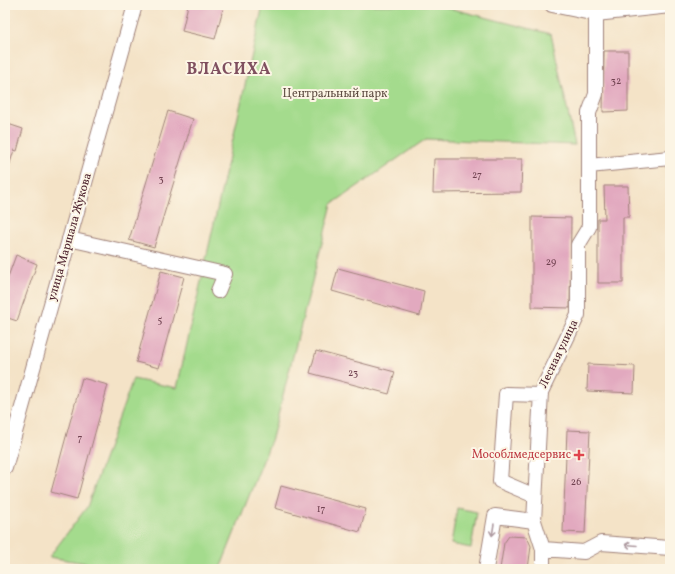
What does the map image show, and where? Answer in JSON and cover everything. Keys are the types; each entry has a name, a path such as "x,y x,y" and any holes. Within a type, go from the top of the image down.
{"street":[{"name":"улица Маршала Жукова","path":"5,468 135,5"},
{"path":"545,5 552,5 596,14 670,6"},
{"name":"Лесная улица","path":"534,521 541,395 578,315 578,245 589,227 589,113 596,94 596,14"},
{"path":"589,166 670,158"},
{"path":"69,239 225,274 218,291"},
{"path":"535,496 500,481 506,394 541,395"},
{"path":"486,569 495,516 534,521 543,549 543,569"},
{"path":"543,549 584,552 601,543 670,548"}],"green space":[{"name":"Центральный парк","path":"263,5 437,5 551,34 575,145 426,139 332,204 272,438 220,569 121,569 49,557 87,507 133,379 177,388"},
{"path":"457,508 477,512 471,548 451,544"}],"building":[{"path":"188,5 224,5 215,39 182,31"},
{"path":"604,51 628,51 628,111 603,112"},
{"path":"168,111 193,119 154,247 129,240"},
{"path":"5,123 23,129 17,151 14,150 7,173 5,173"},
{"path":"434,159 522,159 521,192 433,193"},
{"path":"604,186 628,186 629,217 623,217 623,283 598,283 598,219 605,219"},
{"path":"532,217 571,218 570,308 532,307"},
{"path":"16,255 37,264 17,321 5,317 5,285"},
{"path":"338,268 424,291 420,316 332,291"},
{"path":"161,271 184,277 159,368 136,362"},
{"path":"316,351 395,372 389,394 310,373"},
{"path":"588,364 635,366 634,393 587,391"},
{"path":"82,378 108,385 77,499 51,492"},
{"path":"567,430 590,431 585,533 563,532"},
{"path":"281,486 366,509 360,532 275,508"},
{"path":"509,536 527,537 531,546 528,569 500,569 504,543"}],"place":[{"name":"Мособлмедсервис","path":"579,455"}],"district":[{"name":"ВЛАСИХА","path":"229,70"}]}
